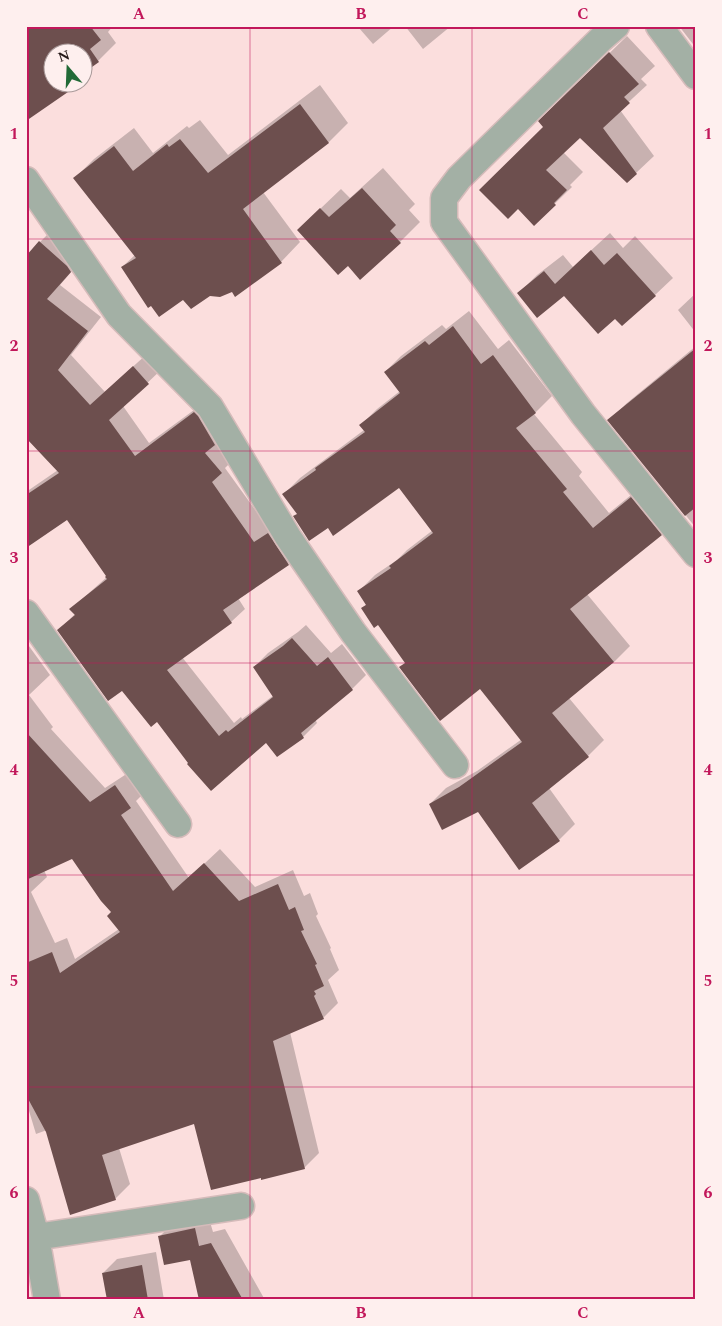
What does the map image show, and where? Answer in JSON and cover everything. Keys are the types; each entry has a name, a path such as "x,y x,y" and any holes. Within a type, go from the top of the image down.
{"street":[{"path":"616,26 460,178 444,198 444,222 583,414 696,554"},
{"path":"659,26 696,76"},
{"path":"26,180 119,315 210,407 294,545 353,632 455,765"},
{"path":"26,613 178,824"},
{"path":"26,1200 36,1237 47,1300"},
{"path":"36,1237 241,1206"}],"building":[{"path":"26,26 90,26 101,40 92,47 92,42 42,42 42,92 68,92 26,121"},
{"path":"92,52 99,62 92,67"},
{"path":"609,52 639,84 624,97 630,103 603,128 637,174 627,183 580,138 546,170 567,190 554,203 556,205 534,226 518,209 508,219 479,190 543,127 538,121"},
{"path":"300,104 329,143 243,209 282,263 235,297 232,292 220,297 210,296 191,309 183,300 159,317 151,306 148,308 121,267 136,258 73,178 114,146 133,171 167,144 169,147 180,139 208,173"},
{"path":"362,188 396,225 390,231 401,243 360,280 348,266 338,275 297,230 320,208 329,217"},
{"path":"39,241 67,266 71,272 47,299 88,331 58,370 90,405 133,366 149,384 109,420 135,456 194,412 215,445 205,453 222,473 212,482 254,542 268,533 289,565 223,610 232,623 167,670 219,736 226,730 228,732 273,697 253,667 292,638 317,666 328,657 353,690 301,733 304,738 277,757 266,743 211,791 187,764 157,722 151,727 122,691 108,701 57,630 75,615 69,609 107,579 67,520 26,548 26,495 59,473 26,438 26,256"},
{"path":"591,250 604,265 617,253 656,296 622,326 615,319 598,334 564,296 537,318 517,293 544,271 555,284"},
{"path":"453,326 481,364 493,355 536,413 516,428 567,489 563,492 593,528 631,497 662,535 570,609 614,662 552,713 589,757 532,803 560,841 519,870 478,812 442,830 429,804 459,787 522,742 480,689 440,721 399,667 405,663 378,625 374,628 361,608 366,605 357,591 391,568 389,566 433,533 399,488 333,536 328,528 309,541 293,516 297,514 282,494 365,432 359,425 400,393 384,372 425,341 429,345"},
{"path":"696,348 696,507 685,516 607,420"},
{"path":"26,732 90,802 115,785 131,808 121,815 173,891 204,863 239,901 278,884 289,910 295,907 304,930 301,931 317,964 315,965 324,986 314,991 316,994 314,996 324,1019 273,1041 305,1169 211,1190 194,1124 102,1155 116,1200 70,1215 46,1132 26,1095 26,963 52,952 60,973 120,932 107,916 111,912 101,901 72,859 26,880"},
{"path":"195,1228 199,1246 211,1243 243,1300 199,1300 190,1260 164,1265 158,1236"},
{"path":"142,1265 148,1300 107,1300 102,1273"}]}
